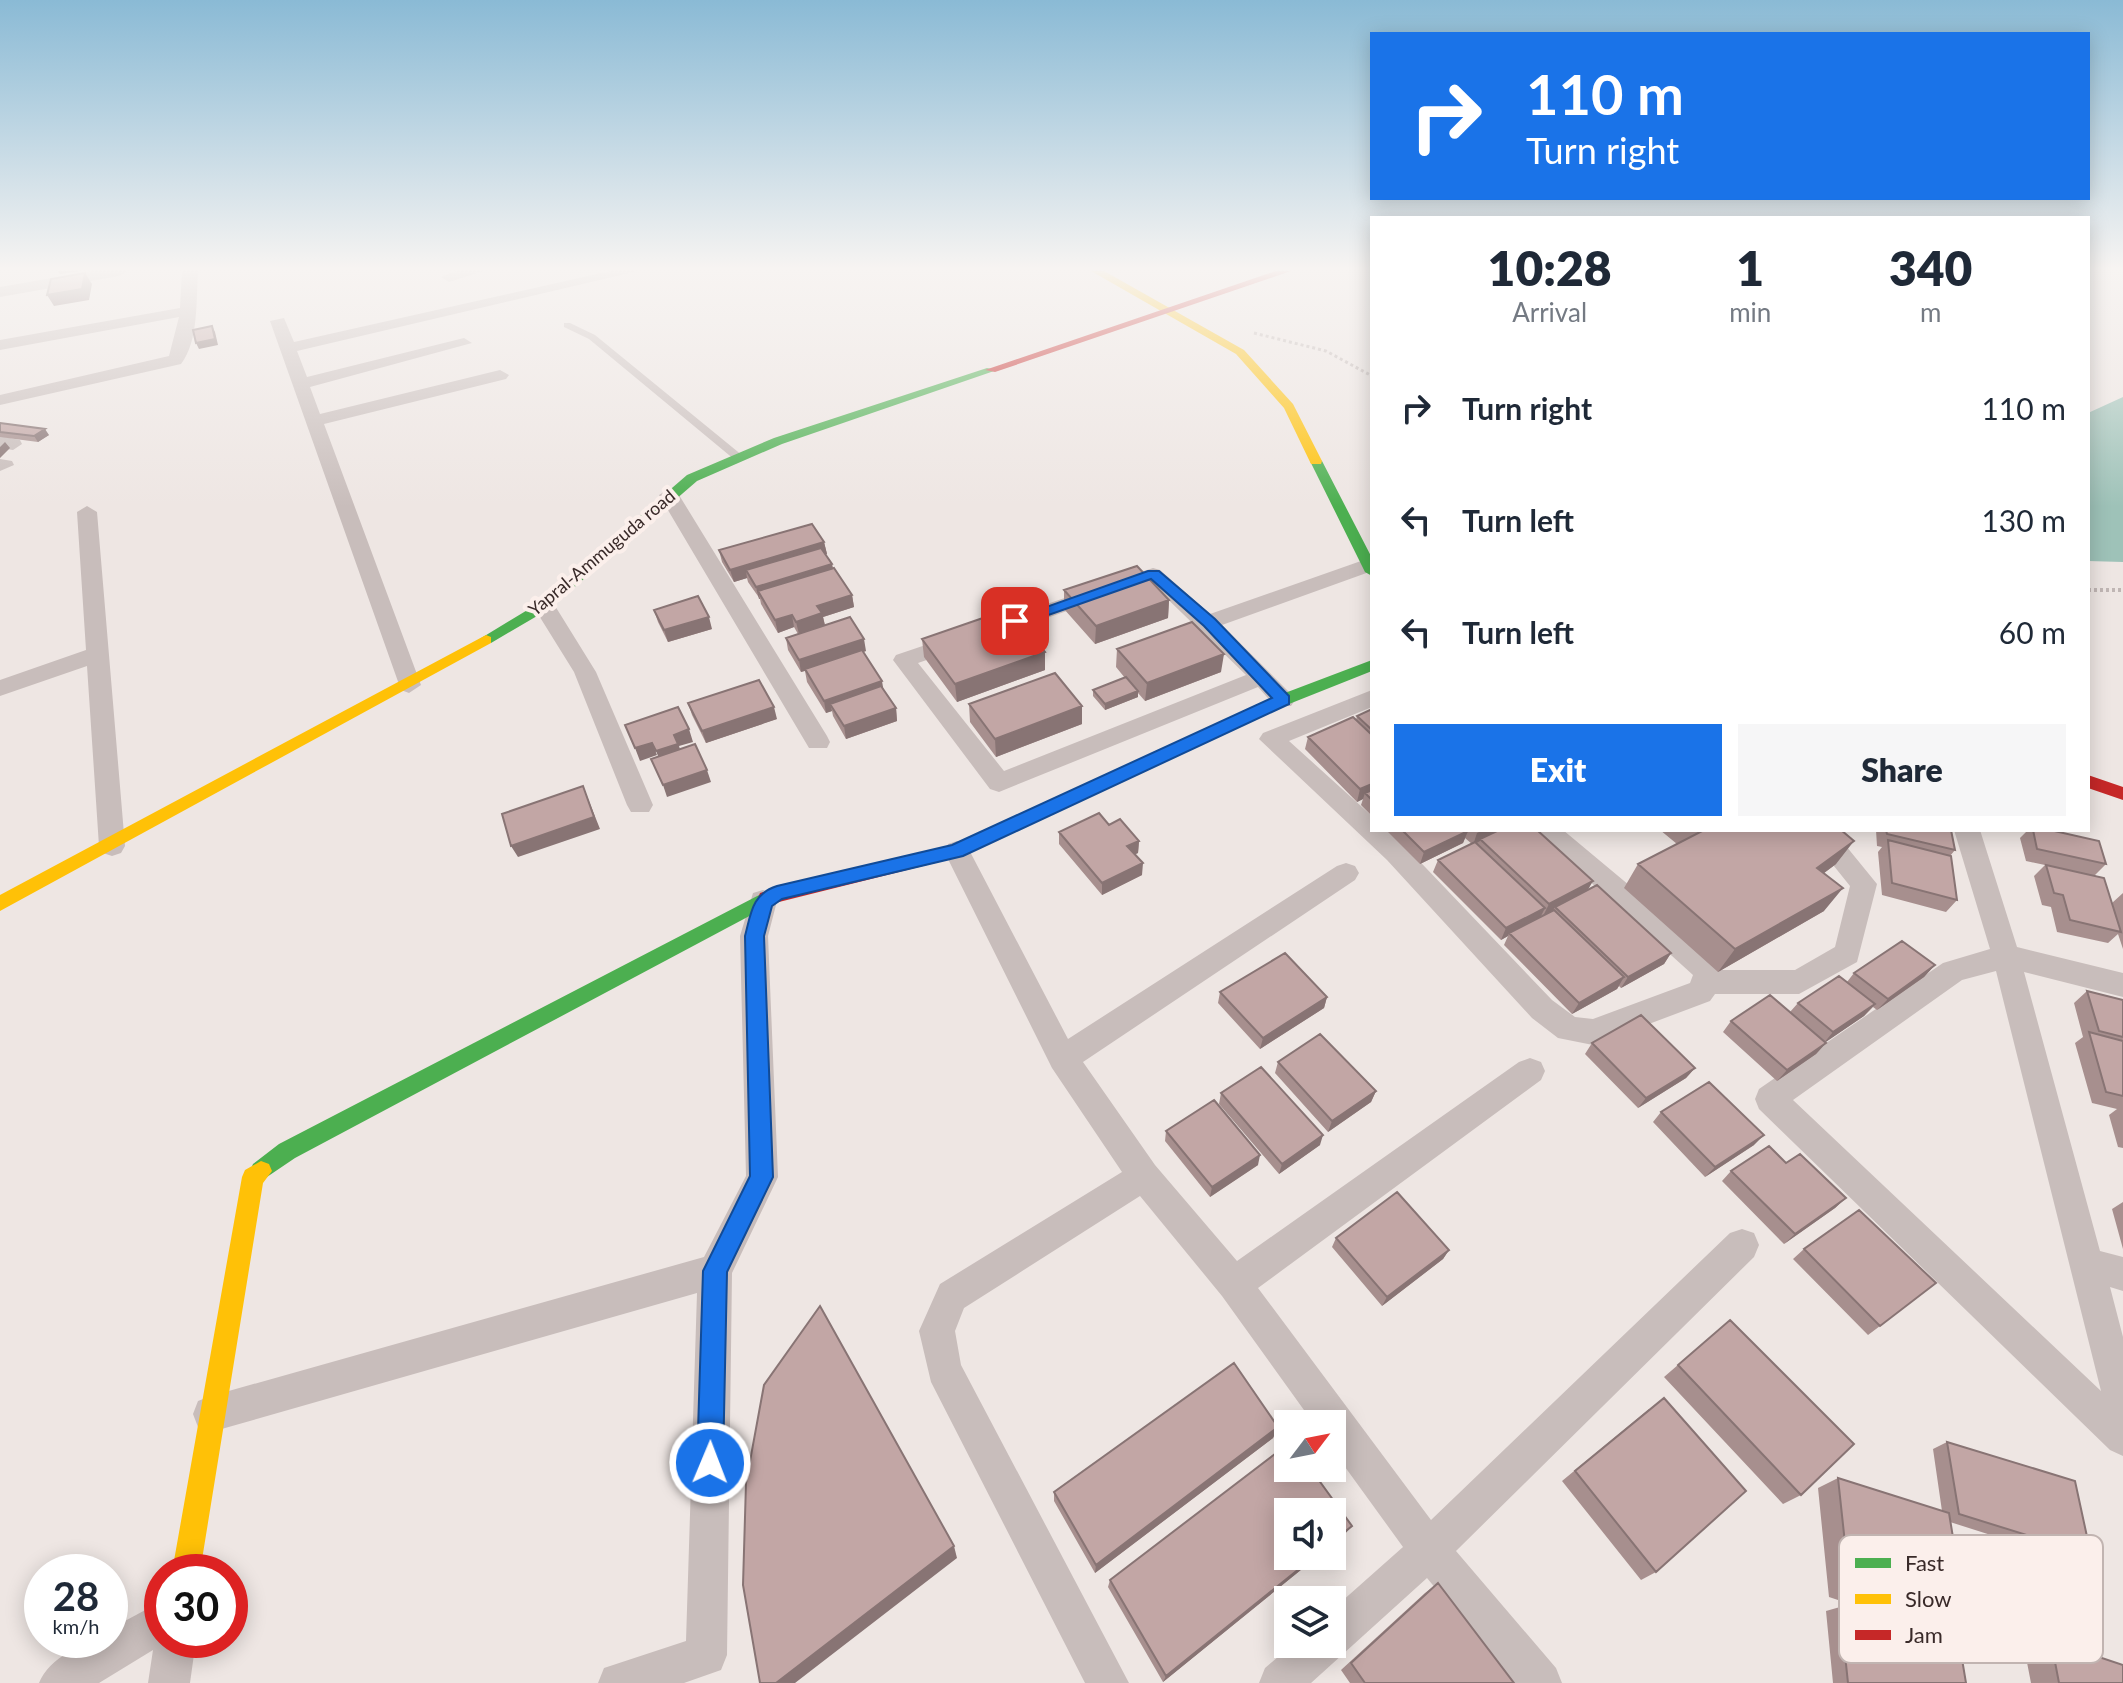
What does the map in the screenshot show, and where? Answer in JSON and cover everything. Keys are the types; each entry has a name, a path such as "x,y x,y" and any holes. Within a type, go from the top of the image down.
{"street":[{"path":"0,400 175,360 180,350"},
{"path":"288,350 409,685"},
{"path":"300,384 438,350"},
{"name":"Yapral-Ammuguda road","path":"0,904 409,685 544,606 692,478 778,441 1046,350"},
{"path":"1209,622 1370,569 1289,407 1236,350"},
{"path":"314,421 500,375"},
{"path":"669,495 818,742"},
{"path":"87,512 112,846"},
{"path":"1262,677 999,783 904,660 1153,574 1209,622 1262,677 1283,700"},
{"path":"544,606 585,672 640,805"},
{"path":"0,688 98,654"},
{"path":"189,1554 253,1177 287,1151 777,893 957,851 1283,700 1370,669"},
{"path":"1370,699 1271,739 1370,829"},
{"path":"2090,782 2123,794"},
{"path":"1373,832 1542,1009 1568,1029 1593,1032 1700,992 1708,982 1707,972 1698,959 1548,832"},
{"path":"1708,982 1799,982 1847,954 1864,884 1820,832"},
{"path":"1968,832 2006,956 2123,1405"},
{"path":"957,851 1063,1059 1144,1176 1234,1284 1429,1550 1541,1683"},
{"path":"1063,1059 1346,873"},
{"path":"619,1683 706,1655 715,1271 762,1177 754,936 763,901"},
{"path":"2123,985 2006,956 1953,971 1770,1099 2123,1437"},
{"path":"1234,1284 1530,1071"},
{"path":"1108,1683 944,1369 937,1331 952,1296 1144,1176"},
{"path":"1346,1624 1429,1550 1742,1245"},
{"path":"2085,1264 2123,1274"},
{"path":"211,1414 715,1271"},
{"path":"60,1683 144,1632"},
{"path":"169,1683 172,1658"},
{"path":"1280,1683 1308,1658"}],"lane":[{"path":"607,350 739,458"}],"path":[{"path":"1321,350 1370,375"},
{"path":"2090,590 2123,590"}],"shaded area":[{"path":"2123,397 2123,562 2090,561 2090,412"}],"building":[{"path":"0,423 45,429 34,436 0,432"},
{"path":"812,524 824,542 730,570 719,550"},
{"path":"821,548 832,564 756,587 746,570"},
{"path":"1137,566 1169,600 1096,626 1064,590"},
{"path":"834,568 852,595 817,606 822,613 796,622 792,615 775,620 758,591"},
{"path":"698,596 709,617 664,630 654,610"},
{"path":"1009,609 1045,652 955,684 922,639"},
{"path":"850,617 864,639 799,660 786,638"},
{"path":"1192,622 1224,654 1147,683 1117,649"},
{"path":"862,650 882,681 824,701 805,669"},
{"path":"1055,673 1082,706 995,739 969,704"},
{"path":"1126,677 1138,691 1105,704 1093,690"},
{"path":"759,680 774,707 702,731 688,703"},
{"path":"881,686 896,708 844,726 830,704"},
{"path":"678,707 689,729 674,735 678,744 656,751 652,743 635,748 625,725"},
{"path":"1370,710 1370,728 1357,716"},
{"path":"1353,717 1370,733 1370,785 1360,789 1308,737"},
{"path":"695,744 707,770 663,785 651,759"},
{"path":"583,786 594,817 511,846 502,814"},
{"path":"1099,813 1109,825 1120,819 1139,841 1127,846 1143,863 1102,883 1059,832"},
{"path":"1404,832 1466,832 1424,852"},
{"path":"1495,832 1539,832 1593,881 1549,904 1480,839"},
{"path":"1700,832 1843,832 1854,841 1817,868 1843,888 1735,949 1638,864"},
{"path":"1951,832 1955,850 1887,834"},
{"path":"2033,832 2059,832 2099,841 2106,864 2037,849"},
{"path":"1888,840 1951,856 1957,900 1892,883"},
{"path":"1475,842 1545,908 1506,928 1438,860"},
{"path":"2046,865 2104,878 2121,932 2070,920 2063,895 2054,893"},
{"path":"1597,885 1671,953 1628,977 1555,907"},
{"path":"1554,910 1624,977 1579,1003 1509,933"},
{"path":"1902,941 1935,965 1888,999 1854,973"},
{"path":"1285,953 1327,997 1263,1038 1220,992"},
{"path":"1839,976 1875,1004 1833,1032 1798,1003"},
{"path":"2087,991 2123,1000 2123,1037 2099,1031"},
{"path":"1770,995 1826,1043 1787,1070 1731,1021"},
{"path":"1641,1015 1695,1068 1646,1098 1592,1043"},
{"path":"2089,1032 2123,1041 2123,1096 2106,1092"},
{"path":"1320,1034 1376,1091 1332,1121 1278,1062"},
{"path":"1261,1067 1323,1135 1282,1164 1221,1093"},
{"path":"1709,1082 1764,1135 1715,1167 1661,1112"},
{"path":"1214,1100 1260,1155 1212,1187 1166,1131"},
{"path":"1769,1146 1786,1163 1800,1154 1846,1198 1795,1234 1731,1171"},
{"path":"1397,1192 1449,1250 1387,1297 1336,1238"},
{"path":"1859,1210 1936,1283 1880,1326 1804,1249"},
{"path":"820,1306 954,1546 776,1683 760,1683 743,1585 746,1483 764,1385"},
{"path":"1730,1320 1854,1444 1801,1495 1678,1365"},
{"path":"1234,1363 1274,1421 1274,1430 1096,1565 1054,1492"},
{"path":"1664,1398 1746,1491 1656,1572 1575,1471"},
{"path":"1947,1442 2075,1481 2087,1535 2027,1535 1959,1514"},
{"path":"1274,1455 1274,1482 1320,1482 1332,1498 1274,1498 1274,1570 1298,1570 1166,1676 1110,1580"},
{"path":"1838,1478 1949,1513 1953,1535 1844,1535"},
{"path":"1438,1583 1514,1683 1365,1683 1351,1663"},
{"path":"2103,1658 2123,1665 2123,1683 2059,1683 2055,1663 2103,1663"},
{"path":"1846,1663 1963,1663 1966,1683 1848,1683"}],"traffic: fast":[{"path":"486,640 544,606 692,478 778,441 991,370"},
{"path":"1316,461 1370,568"},
{"path":"1115,778 1283,700 1370,666"},
{"path":"261,1171 287,1151 767,898"}],"traffic: slow":[{"path":"1236,350 1289,407 1316,461"},
{"path":"0,904 486,640"},
{"path":"189,1554 253,1177 261,1171"}],"traffic: jam":[{"path":"991,370 1052,350"},
{"path":"767,898 957,851 1115,778"},
{"path":"2090,782 2123,794"}],"route":[{"path":"710,1463 715,1271 762,1177 754,936 763,901 777,893 957,851 1283,700 1209,622 1153,574 1015,621"}]}
